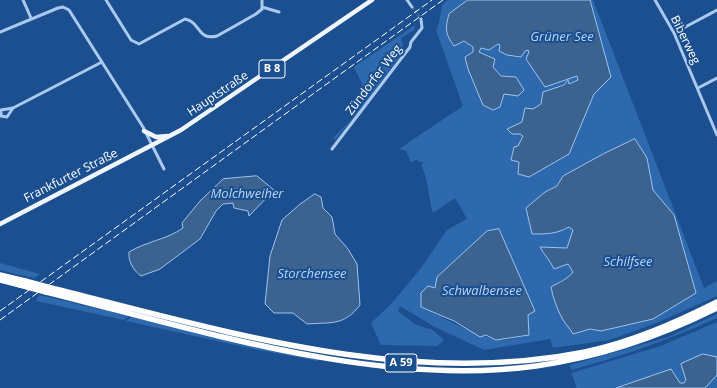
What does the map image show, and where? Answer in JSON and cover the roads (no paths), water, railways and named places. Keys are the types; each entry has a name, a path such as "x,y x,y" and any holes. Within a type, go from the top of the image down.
{"highway":[{"name":"A 59","path":"0,275 271,342 322,352 394,362 472,366 534,361 586,352 655,331 717,302"},
{"name":"A 59","path":"0,280 18,286"},
{"name":"A 59","path":"0,285 35,289 272,347 359,363 443,370 509,368 541,365 587,357 656,336 717,308"}],"main road":[{"name":"Hauptstraße","path":"152,145 203,117 372,0"},
{"path":"144,131 156,137 170,136"},
{"name":"Frankfurter Straße","path":"0,224 152,145"}],"street":[{"path":"23,0 31,18"},
{"path":"106,0 131,40 136,44 139,44 185,19 192,22 204,36 211,38 217,36 256,14 262,7 262,0"},
{"path":"406,0 412,7"},
{"name":"Biberweg","path":"655,0 674,33 717,135"},
{"path":"0,32 61,7 67,8 144,131 164,169"},
{"path":"262,7 279,12"},
{"path":"674,33 717,10"},
{"name":"Zündorfer Weg","path":"332,149 410,47 411,42 422,28 421,19"},
{"path":"13,108 102,62"},
{"path":"698,88 717,78"}],"water":[{"name":"Grüner See","path":"468,0 590,0 611,77 594,94 569,154 529,177 518,174 519,162 511,160 514,147 518,146 523,136 520,134 512,134 507,129 522,122 525,108 533,109 541,104 543,92 564,85 568,80 569,84 578,80 577,76 545,87 526,59 529,52 528,50 525,51 521,57 507,55 499,51 500,45 498,44 489,50 481,48 479,52 495,59 493,67 501,76 516,77 524,90 518,96 504,94 500,107 493,110 483,105 468,69 465,57 473,52 473,47 464,41 454,46 447,34 449,14"},
{"name":"Schilfsee","path":"635,139 647,158 653,190 674,215 696,293 653,319 601,331 590,329 573,334 558,311 551,287 566,279 573,272 568,264 554,269 540,247 567,248 573,230 569,227 547,234 532,234 526,208 545,192 557,186 563,176 603,154"},
{"name":"Molchweiher","path":"257,176 274,190 249,216 248,211 234,208 233,203 223,204 216,211 200,239 160,269 141,276 133,268 129,259 129,252 177,232 183,228 182,223 200,201 223,179"},
{"name":"Storchensee","path":"315,194 321,197 323,208 332,217 335,234 348,249 357,264 360,305 354,312 343,320 331,323 307,324 293,313 274,313 265,304 270,256 282,220 299,205"},
{"name":"Schwalbensee","path":"499,229 535,311 528,315 529,335 496,340 486,335 480,337 454,321 421,307 421,293 428,286 435,288 437,277 487,231"},
{"path":"703,354 717,357 717,375 705,388 616,388 671,369 680,383 684,383 686,380 681,364"}],"tunnel":[{"path":"412,7 421,19"}],"railway":[{"path":"0,311 432,0"},
{"path":"0,320 443,0"}]}
